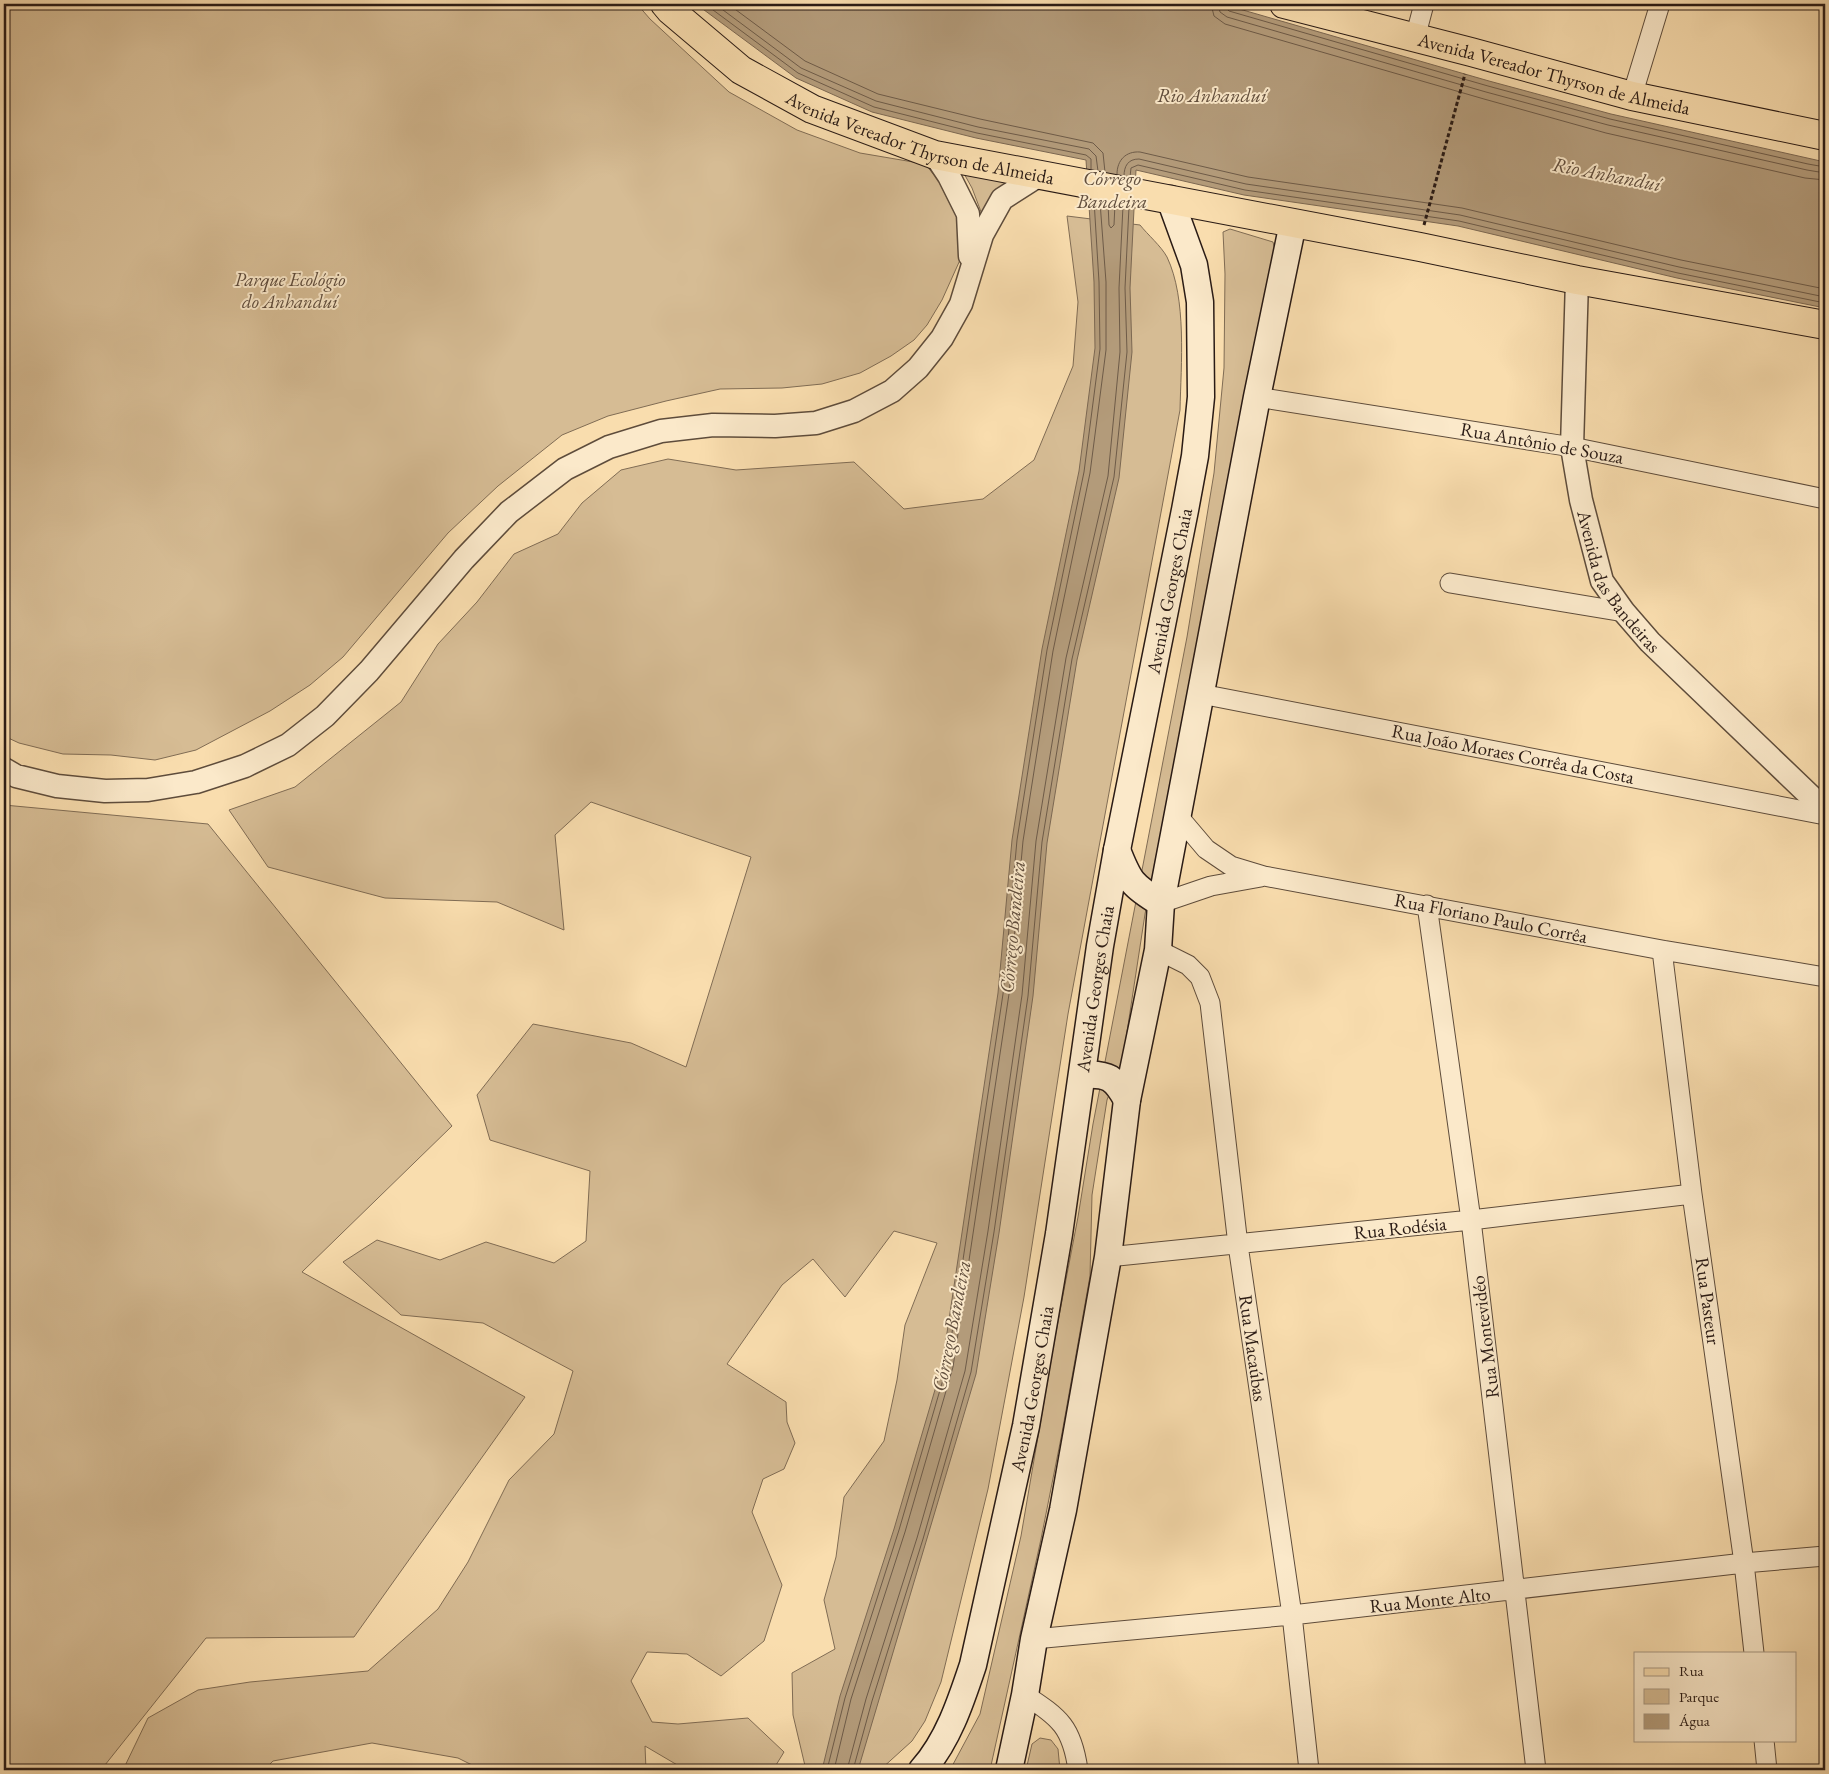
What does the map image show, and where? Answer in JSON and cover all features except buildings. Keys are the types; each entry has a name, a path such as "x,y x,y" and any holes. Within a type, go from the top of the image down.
{"main road":[{"name":"Avenida Vereador Thyrson de Almeida","path":"665,4 741,70 812,109 936,155 1041,174 1069,182 1170,199 1420,247 1577,280 1825,325"},
{"name":"Avenida Vereador Thyrson de Almeida","path":"1284,4 1632,96 1825,136"},
{"name":"Avenida Georges Chaia","path":"922,1770 946,1734 962,1700 973,1665 1026,1426 1059,1234 1100,946 1116,850 1195,456 1201,397 1200,302 1194,265 1170,199"},
{"path":"1009,1770 1025,1695 1034,1639 1063,1510 1108,1257 1127,1100 1158,950 1161,903 1257,397 1293,223"},
{"path":"1116,850 1124,869 1134,885 1161,903"},
{"path":"1083,1075 1096,1074 1108,1076 1119,1084 1127,1100"}],"street":[{"path":"1415,38 1424,4"},
{"path":"1632,96 1660,4"},
{"path":"936,155 968,214 971,272"},
{"path":"4,769 16,776 57,786 105,791 148,790 204,779 245,766 288,745 325,716 368,671 464,558 509,512 565,469 609,447 661,431 713,425 775,426 816,423 854,411 892,391 918,368 942,338 952,321 961,304 982,235 1002,199 1041,174"},
{"name":"Avenida das Bandeiras","path":"1577,280 1572,447 1581,500 1602,581 1624,612 1650,642 1825,810"},
{"name":"Rua Antônio de Souza","path":"1257,397 1572,447 1825,498"},
{"path":"1450,583 1624,612"},
{"name":"Rua João Moraes Corrêa da Costa","path":"1200,694 1825,815"},
{"name":"Rua Floriano Paulo Corrêa","path":"1178,816 1206,849 1218,858 1231,866 1264,876 1662,950 1825,977"},
{"path":"1161,903 1211,886 1264,876"},
{"name":"Rua Montevidéo","path":"1427,905 1471,1220 1536,1770"},
{"name":"Rua Macaúbas","path":"1158,950 1188,965 1200,977 1210,1003 1238,1245 1292,1615 1309,1770"},
{"name":"Rua Pasteur","path":"1662,950 1692,1194 1744,1563 1754,1652"},
{"name":"Rua Rodésia","path":"1108,1257 1471,1220 1692,1194"},
{"name":"Rua Monte Alto","path":"1034,1639 1292,1615 1514,1591 1744,1563 1825,1556"},
{"path":"1025,1695 1051,1712 1065,1727 1075,1748 1078,1770"},
{"path":"1764,1742 1768,1770"}],"path":[{"path":"1423,229 1466,67"}],"green space":[{"name":"Parque Ecológio do Anhanduí","path":"4,4 637,4 650,19 729,92 797,130 860,153 925,164 940,182 956,211 960,260 942,300 927,325 914,340 891,356 860,373 822,384 782,388 720,389 608,416 562,435 498,486 448,533 343,657 310,685 270,711 196,750 155,760 111,755 63,754 19,743 4,736"},
{"path":"962,170 1012,183 983,217 972,188"},
{"path":"1067,216 1140,225 1167,257 1178,292 1180,312 1182,352 1180,410 1068,1014 1024,1297 988,1489 941,1682 925,1721 912,1741 880,1770 806,1770 793,1715 792,1673 835,1649 824,1600 836,1557 844,1497 884,1441 897,1380 905,1325 937,1243 894,1231 845,1297 813,1259 782,1285 727,1364 786,1402 787,1422 795,1443 784,1469 763,1479 752,1512 782,1585 764,1641 721,1676 687,1654 647,1652 631,1681 652,1722 678,1724 748,1718 784,1752 773,1770 680,1770 679,1766 645,1746 646,1770 482,1770 458,1758 372,1743 273,1761 264,1770 123,1770 148,1718 198,1690 250,1682 368,1671 438,1609 468,1562 509,1480 554,1434 573,1371 483,1323 401,1315 343,1262 377,1240 440,1260 486,1242 554,1263 586,1241 590,1171 490,1140 477,1095 533,1024 631,1043 686,1067 751,857 591,802 555,835 564,930 497,902 385,898 268,867 229,810 295,787 401,702 438,644 477,602 514,554 558,534 582,503 621,470 668,459 736,470 854,462 904,509 983,499 1034,460 1073,366 1078,302"},
{"path":"1230,229 1273,242 1275,250 1203,637 1172,775 1145,914 1123,1058 1107,1100 1092,1195 1090,1276 1062,1433 1041,1539 990,1770 950,1770 980,1714 1021,1536 1093,1124 1187,637 1214,473 1224,368 1225,274 1223,232"},
{"path":"4,805 208,824 452,1126 302,1272 525,1397 354,1637 206,1638 101,1770 4,1770"},
{"path":"1040,1738 1051,1740 1058,1749 1060,1770 1026,1770 1032,1744"}],"water":[{"path":"696,4 1222,4 1611,114 1825,162 1825,308 1677,278 1458,226 1244,195 1136,170 1130,288 1132,352 1119,478 1077,660 1047,843 1033,996 999,1233 976,1374 858,1770 822,1770 840,1696 894,1529 942,1366 998,993 1012,840 1042,649 1079,471 1095,348 1094,282 1086,160 976,138 872,112 796,78"}],"water label":[{"name":"Rio Anhanduí","path":"1212,95"},
{"name":"Rio Anhanduí","path":"1607,174"},
{"name":"Córrego Bandeira","path":"1112,190"},
{"name":"Córrego Bandeira","path":"1012,927"},
{"name":"Córrego Bandeira","path":"951,1326"}]}
